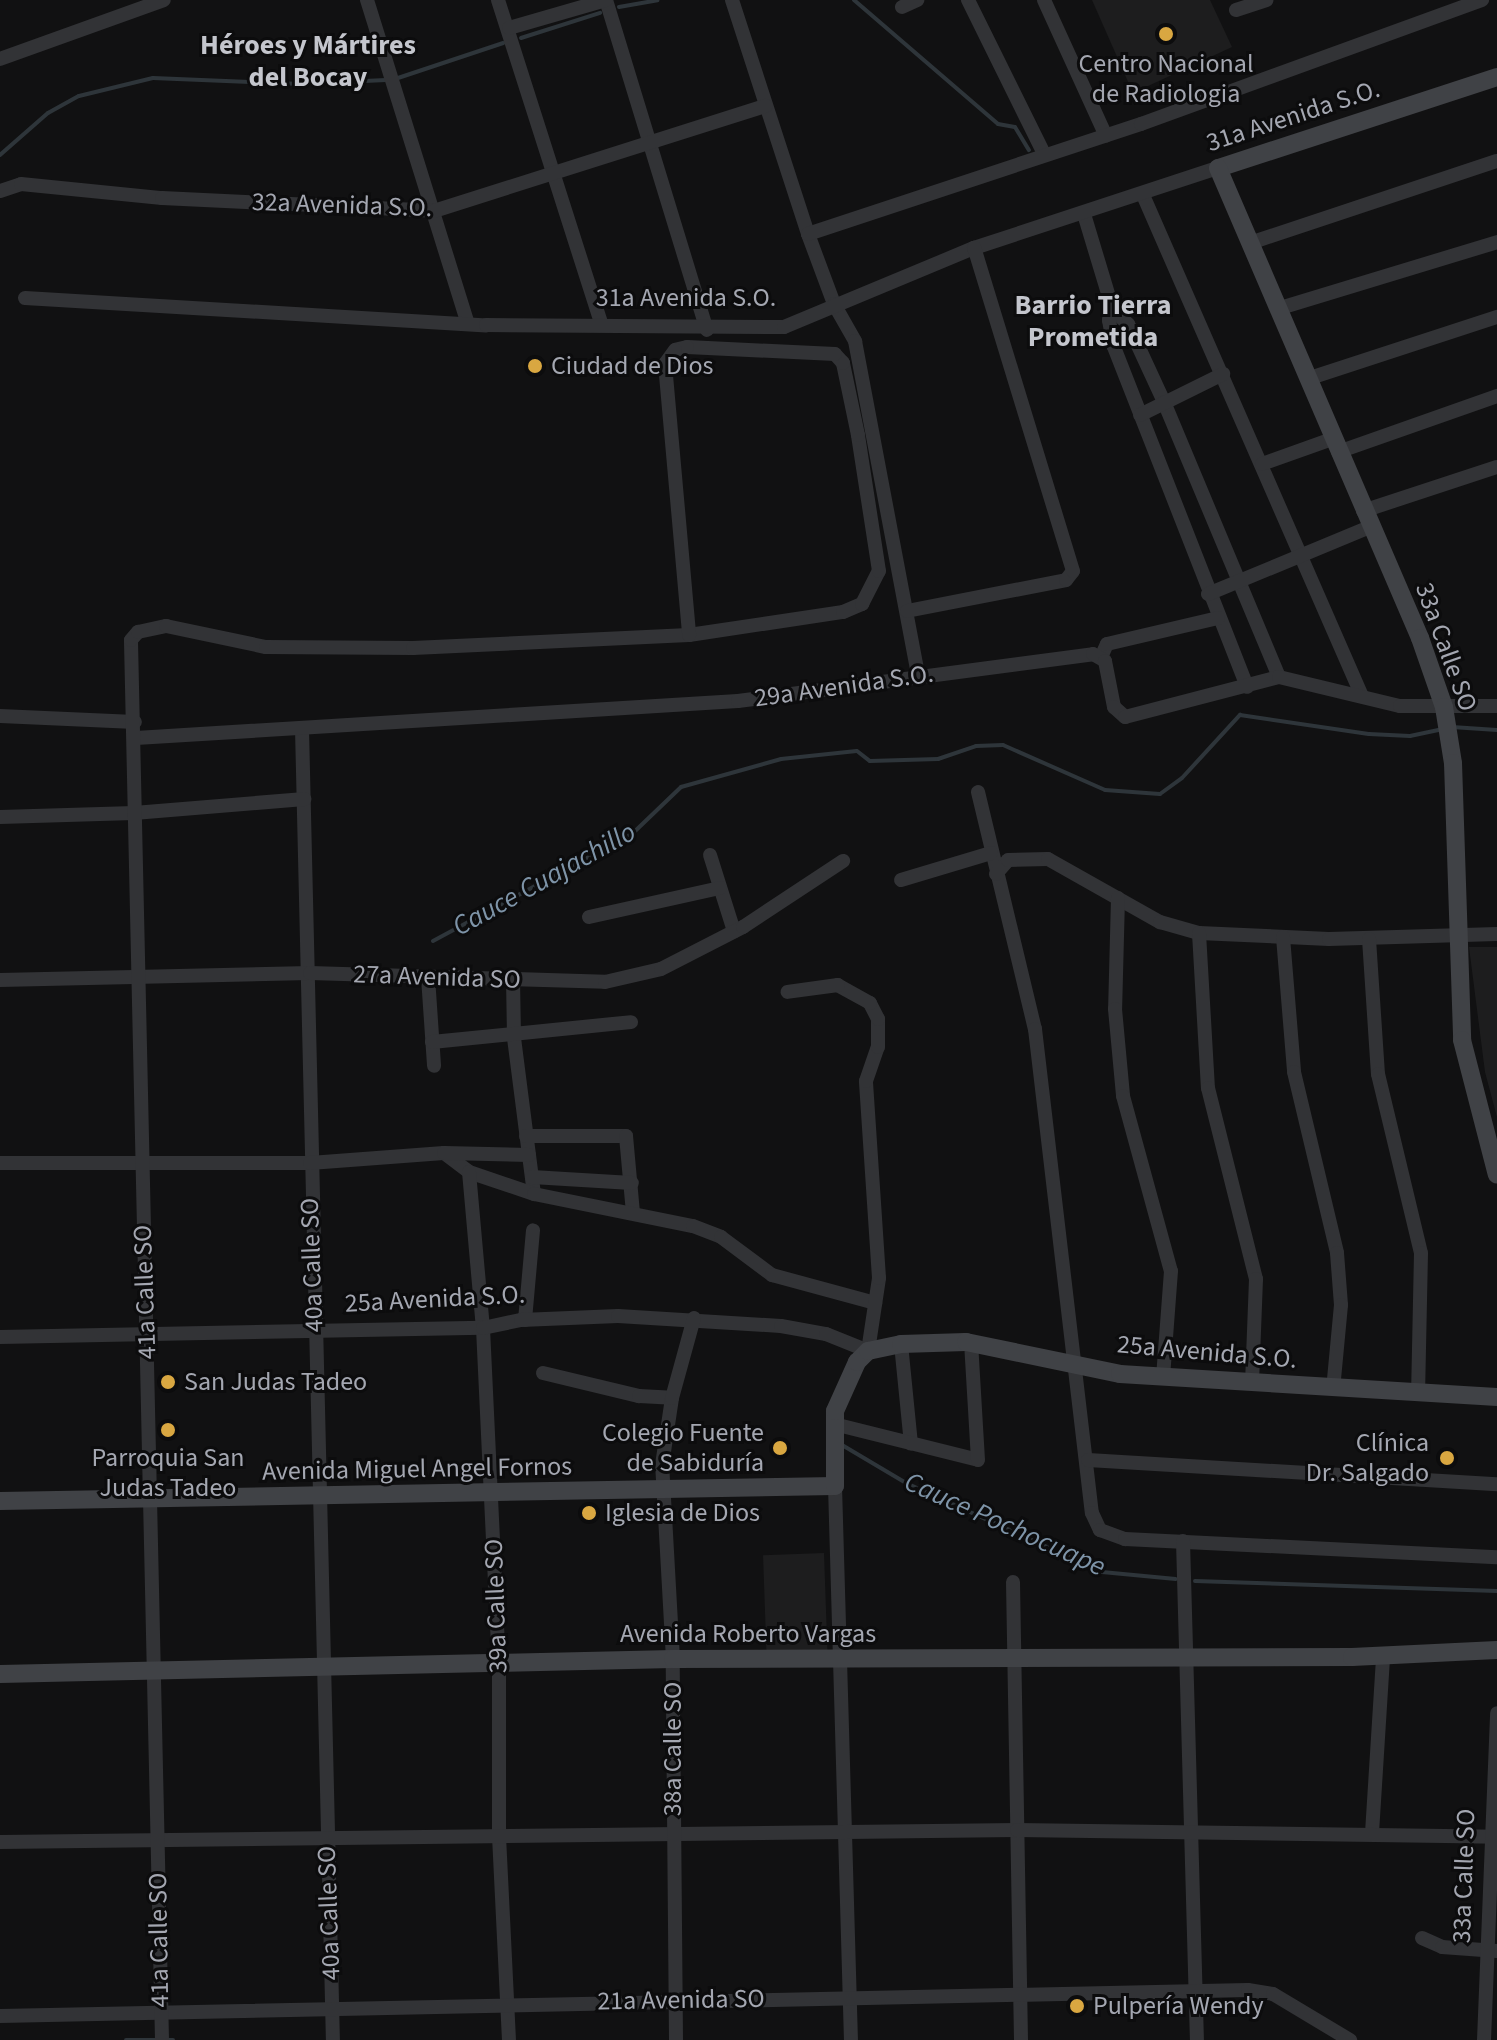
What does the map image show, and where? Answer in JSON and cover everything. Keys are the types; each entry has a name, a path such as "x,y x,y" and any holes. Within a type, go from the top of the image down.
{"street":[{"path":"0,59 163,0"},
{"path":"367,0 384,44 468,324"},
{"path":"498,0 601,323"},
{"path":"509,28 606,0 653,142 707,330"},
{"path":"732,0 808,234 834,304 855,341 918,674"},
{"path":"902,7 917,0"},
{"path":"968,0 1044,154"},
{"path":"1044,0 1106,136"},
{"path":"1236,10 1266,0"},
{"path":"808,234 1141,124 1482,0"},
{"name":"31a Avenida S.O.","path":"25,298 468,324 601,323 707,330 784,327 974,248 1497,77"},
{"name":"32a Avenida S.O.","path":"0,191 21,184 162,198 434,211 766,106"},
{"path":"1250,243 1497,161"},
{"name":"33a Calle SO","path":"1218,168 1420,638 1445,711 1450,736 1462,1040 1497,1175"},
{"path":"1143,195 1362,696"},
{"path":"1084,214 1113,310 1112,337 1208,594 1247,687"},
{"path":"1277,309 1497,242"},
{"path":"907,611 1071,577 1067,537 974,248"},
{"path":"1113,310 1128,324 1164,402 1279,677"},
{"path":"1307,379 1497,317"},
{"path":"687,347 835,354 843,363 878,544 875,586 862,604 843,612 689,635 665,364 675,350 687,347"},
{"path":"1140,415 1223,374"},
{"path":"1262,464 1497,396"},
{"path":"1208,594 1367,519 1497,467"},
{"path":"1218,618 1107,644 1102,655 1114,707 1125,717 1279,677 1400,706 1445,711 1497,706"},
{"name":"41a Calle SO","path":"162,2034 141,1163 134,813 136,738 131,640 138,632 166,626 266,647 318,649 689,635"},
{"name":"29a Avenida S.O.","path":"136,738 738,701 918,674 1102,655"},
{"path":"0,716 135,722"},
{"name":"40a Calle SO","path":"302,729 333,2040"},
{"path":"978,792 1035,1029 1077,1363 1092,1513 1100,1530 1125,1539 1497,1557"},
{"path":"0,817 134,813 304,799"},
{"path":"901,880 991,853"},
{"path":"710,855 734,931"},
{"path":"996,874 1008,860 1048,859 1160,922 1199,933 1369,939 1497,934"},
{"name":"27a Avenida SO","path":"0,980 310,973 605,982 661,969 734,931 843,861"},
{"path":"589,917 720,888"},
{"path":"1118,898 1115,1009 1123,1096 1171,1271 1163,1378"},
{"path":"1199,933 1208,1088 1256,1279 1252,1381"},
{"path":"1283,937 1286,1022 1294,1072 1337,1253 1341,1305 1333,1389"},
{"path":"1369,939 1378,1074 1421,1253 1418,1394"},
{"path":"428,977 434,1066"},
{"path":"513,979 514,1038 534,1194"},
{"path":"787,992 838,985 870,1003 878,1019 878,1047 866,1081 877,1208 875,1303 868,1351 857,1362 834,1424 838,1660 851,2040"},
{"path":"432,1042 514,1038 631,1022"},
{"path":"526,1136 626,1136 633,1213"},
{"path":"444,1153 469,1172 534,1194 693,1226 721,1237 772,1275 875,1303"},
{"path":"0,1163 310,1163 444,1153 529,1155"},
{"name":"39a Calle SO","path":"469,1172 483,1328 492,1494 499,1662 499,1836 509,2040"},
{"path":"532,1177 632,1183"},
{"path":"525,1320 533,1230"},
{"name":"25a Avenida S.O.","path":"0,1337 483,1328 525,1320 694,1318 826,1334 868,1351 901,1344 971,1342 1120,1374 1497,1397"},
{"name":"38a Calle SO","path":"676,2040 673,1659 666,1491 662,1465 672,1398 694,1318"},
{"path":"834,1424 978,1460 971,1342"},
{"path":"901,1344 911,1444"},
{"path":"543,1373 639,1396 672,1398"},
{"path":"1088,1460 1497,1484"},
{"name":"Avenida Miguel Angel Fornos","path":"0,1501 835,1486"},
{"path":"1183,1541 1197,2040"},
{"path":"1013,1582 1021,2040"},
{"name":"Avenida Roberto Vargas","path":"0,1674 673,1659 1383,1656 1497,1650"},
{"path":"1372,1833 1383,1656"},
{"name":"33a Calle SO","path":"1484,2040 1492,1951 1497,1713"},
{"path":"0,1842 673,1837 1017,1830 1190,1830 1494,1837"},
{"path":"1422,1938 1442,1947 1492,1951"},
{"name":"21a Avenida SO","path":"0,2016 508,2002 1196,1989 1273,1994 1350,2040"}],"shaded area":[{"name":"Centro Nacional de Radiologia","path":"1092,0 1210,0 1232,47 1133,93"},
{"path":"1469,947 1497,947 1497,1117 1485,1072"},
{"path":"824,1553 827,1652 766,1654 763,1555"}],"waterway":[{"path":"619,7 657,0"},
{"path":"854,0 998,124 1015,127 1029,150"},
{"path":"521,38 600,13"},
{"path":"395,79 503,43"},
{"path":"0,155 48,113 79,96 153,78 301,84 386,80"},
{"name":"Cauce Cuajachillo","path":"433,941 632,834 681,787 781,759 857,751 870,761 938,759 976,746 1003,745 1105,790 1160,794 1182,778 1240,715 1369,734 1410,736 1444,729"},
{"name":"Cauce Cuajachillo","path":"1452,727 1497,730"},
{"name":"Cauce Pochocuape","path":"842,1445 906,1483 1102,1572 1176,1579"},
{"name":"Cauce Pochocuape","path":"1195,1581 1497,1591"},
{"path":"126,2040 173,2040"}],"place":[{"name":"Centro Nacional de Radiologia","path":"1166,34"},
{"name":"Ciudad de Dios","path":"535,366"},
{"name":"San Judas Tadeo","path":"168,1382"},
{"name":"Parroquia San Judas Tadeo","path":"168,1430"},
{"name":"Colegio Fuente de Sabiduría","path":"780,1448"},
{"name":"Clínica Dr. Salgado","path":"1447,1458"},
{"name":"Iglesia de Dios","path":"589,1513"},
{"name":"Pulpería Wendy","path":"1077,2006"}],"district":[{"name":"Héroes y Mártires del Bocay","path":"308,61"},
{"name":"Barrio Tierra Prometida","path":"1093,321"}]}
